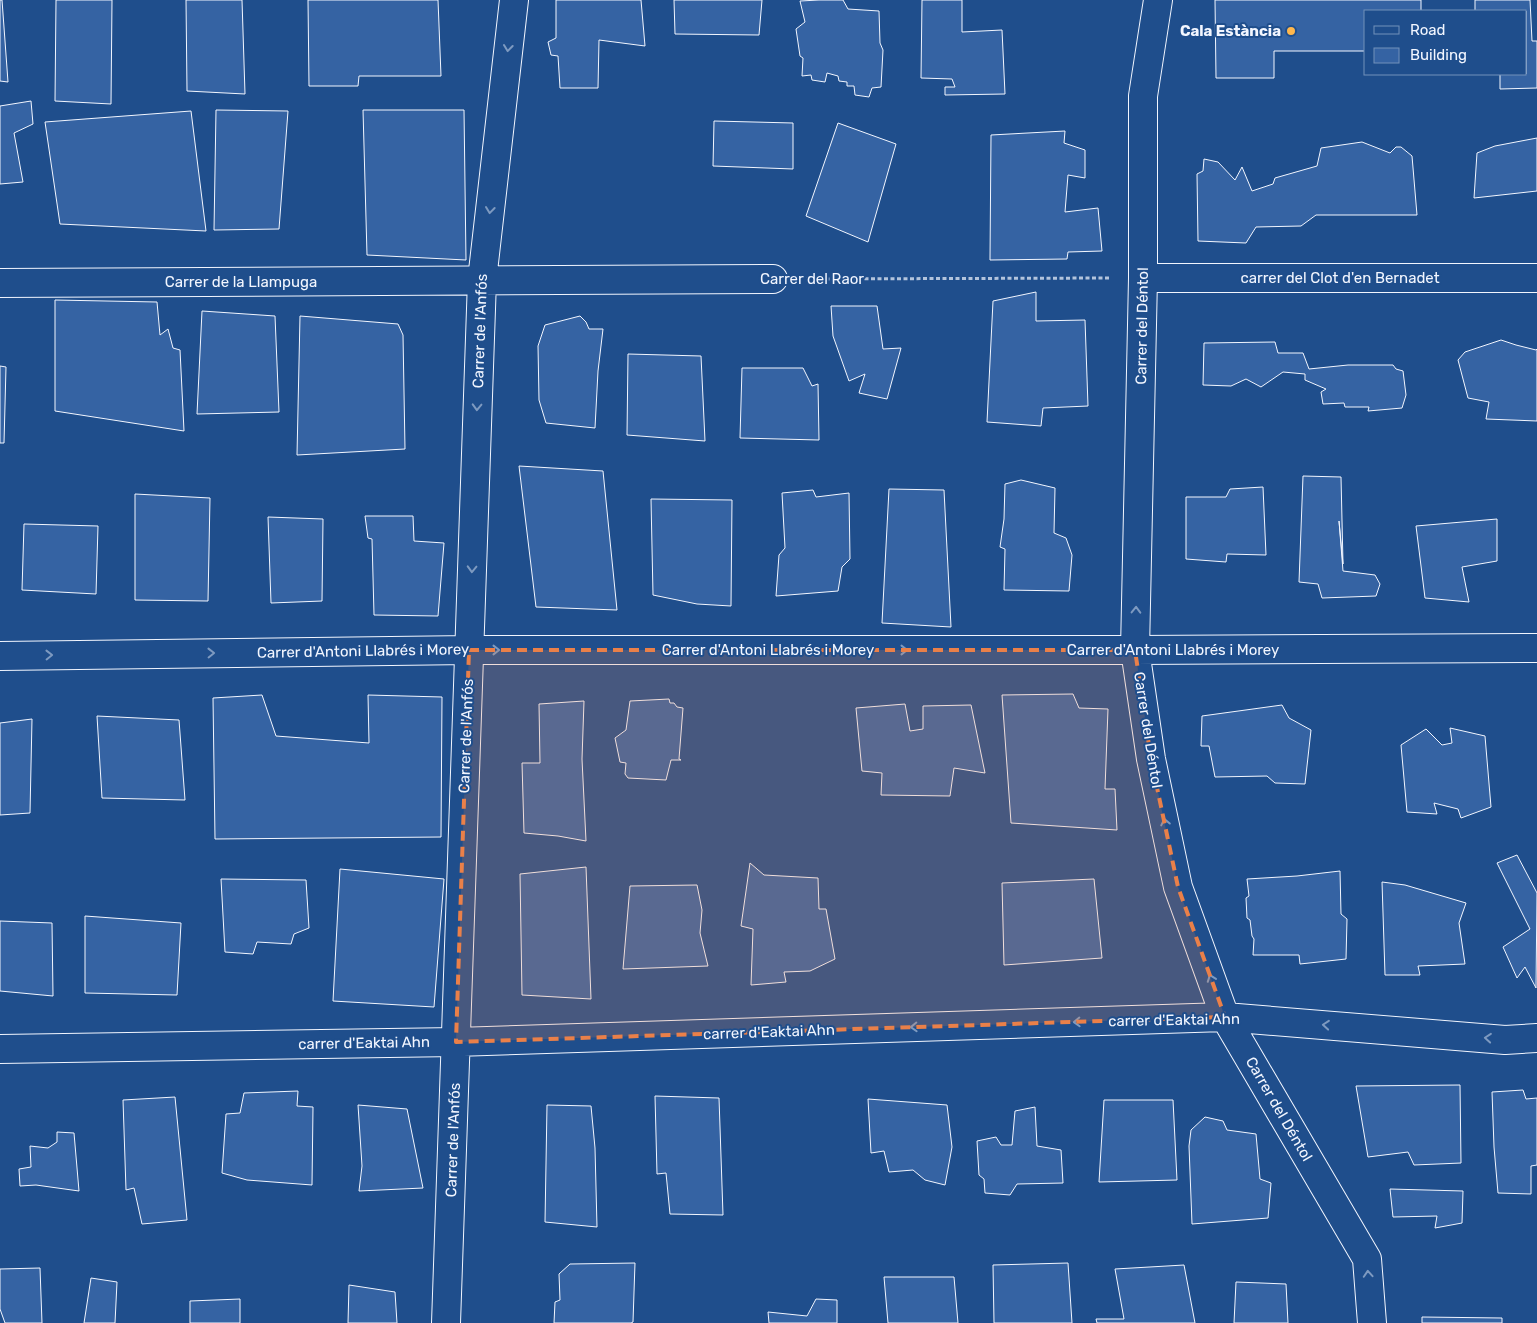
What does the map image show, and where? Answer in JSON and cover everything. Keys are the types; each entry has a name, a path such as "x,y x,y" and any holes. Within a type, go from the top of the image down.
{"street":[{"name":"Carrer de l'Anfós","path":"446,1323 482,280 514,0"},
{"name":"Carrer del Déntol","path":"1158,0 1143,96 1143,278 1135,650 1151,759 1178,887 1225,1017 1366,1258 1372,1323"},
{"name":"carrer del Clot d'en Bernadet","path":"1143,278 1537,278"},
{"name":"Carrer del Raor","path":"482,280 773,280"},
{"name":"Carrer de la Llampuga","path":"0,283 482,280"},
{"name":"Carrer d'Antoni Llabrés i Morey","path":"0,656 469,650 1537,648"},
{"name":"carrer d'Eaktai Ahn","path":"0,1048 456,1042 1225,1017 1505,1040 1537,1038"}],"path":[{"name":"Carrer del Raor","path":"773,280 1143,278"}],"highlighted area":[{"path":"469,650 1135,650 1151,759 1178,887 1225,1017 456,1042"}],"building":[{"path":"0,0 2,0 8,82 0,81"},
{"path":"56,0 112,0 111,104 55,101"},
{"path":"186,0 242,0 245,94 187,91"},
{"path":"308,0 438,0 441,76 359,76 358,86 309,86"},
{"path":"556,0 641,0 645,46 599,40 598,88 560,88 558,56 551,55 548,42 556,38"},
{"path":"674,0 762,0 759,35 675,34"},
{"path":"843,0 848,9 879,11 880,43 883,50 881,87 872,88 869,97 855,95 854,86 847,86 847,82 839,81 838,76 827,73 825,82 812,80 811,75 802,76 803,58 800,56 796,29 805,22 800,1"},
{"path":"922,0 962,0 962,32 1002,30 1005,94 945,95 945,87 955,87 952,79 921,78"},
{"name":"Cala Estància","path":"1215,0 1421,0 1421,10 1364,10 1364,51 1274,51 1274,78 1216,78"},
{"path":"1475,0 1530,0 1532,41 1537,41 1537,88 1500,89 1500,75 1527,75 1527,10 1475,10"},
{"path":"31,101 33,124 14,133 23,182 0,184 0,106"},
{"path":"216,110 288,111 279,229 214,230"},
{"path":"363,110 464,110 466,260 367,255"},
{"path":"191,111 206,231 60,224 45,122"},
{"path":"714,121 793,123 793,169 713,166"},
{"path":"838,123 896,144 868,242 806,216"},
{"path":"1065,131 1064,143 1085,150 1085,178 1068,175 1065,212 1098,208 1102,251 1068,252 1067,259 990,260 991,135"},
{"path":"1537,138 1537,191 1474,198 1477,153 1495,146"},
{"path":"1362,142 1390,153 1396,147 1401,147 1412,156 1417,215 1316,215 1301,226 1256,227 1246,243 1198,241 1197,174 1203,171 1204,159 1218,162 1235,180 1242,167 1252,191 1273,184 1275,178 1317,166 1321,148"},
{"path":"1036,292 1036,321 1085,320 1088,406 1043,408 1041,426 987,422 993,301"},
{"path":"55,300 157,302 160,335 168,329 173,348 180,350 184,431 55,411"},
{"path":"831,306 877,306 883,349 901,348 887,399 859,393 865,374 849,381 833,336"},
{"path":"202,311 275,316 279,412 197,414"},
{"path":"300,316 398,324 403,335 405,449 297,455"},
{"path":"580,316 586,322 589,329 603,329 598,371 595,428 546,423 539,400 538,346 545,325"},
{"path":"1501,340 1537,349 1537,421 1486,419 1489,402 1468,398 1458,360 1465,352"},
{"path":"1275,342 1278,353 1303,353 1309,369 1348,365 1393,365 1396,369 1403,371 1406,395 1402,408 1368,411 1369,407 1345,407 1344,403 1323,404 1321,392 1326,389 1305,380 1305,374 1283,372 1261,387 1246,379 1231,386 1203,385 1204,343"},
{"path":"628,354 701,356 705,441 627,435"},
{"path":"0,366 6,367 4,443 0,443"},
{"path":"742,368 803,368 812,386 818,384 819,440 740,438"},
{"path":"519,466 603,471 617,610 536,607"},
{"path":"1303,476 1341,477 1343,564 1339,521 1343,571 1375,575 1380,584 1376,596 1322,598 1318,584 1299,582"},
{"path":"1021,480 1055,488 1054,533 1066,538 1072,555 1069,591 1004,590 1005,549 1000,547 1004,519 1005,484"},
{"path":"1263,487 1266,555 1227,554 1226,562 1186,559 1186,497 1226,497 1230,489"},
{"path":"889,489 944,490 951,627 882,623"},
{"path":"813,490 816,497 849,493 850,559 842,567 838,591 776,596 779,555 785,548 782,493"},
{"path":"135,494 210,498 208,601 135,600"},
{"path":"651,499 732,500 731,606 697,604 653,595"},
{"path":"365,516 413,516 414,541 444,543 438,616 374,615 372,539 368,538"},
{"path":"268,517 323,519 322,601 271,603"},
{"path":"1497,519 1497,561 1462,567 1469,602 1425,598 1416,526"},
{"path":"24,524 98,526 96,594 22,590"},
{"path":"1073,694 1079,708 1108,709 1105,789 1115,789 1117,830 1011,823 1002,695"},
{"path":"262,695 276,736 369,743 368,695 442,697 441,837 215,839 213,698"},
{"path":"669,699 670,703 683,708 679,759 681,760 671,760 666,780 628,778 625,774 626,763 620,762 615,738 626,730 630,701"},
{"path":"584,701 582,759 586,841 524,833 522,763 540,763 539,704"},
{"path":"905,704 910,731 923,729 923,706 971,705 985,773 954,768 950,796 881,795 882,773 862,771 856,708"},
{"path":"1282,705 1289,718 1311,730 1305,784 1275,783 1267,776 1215,777 1209,746 1201,746 1202,716"},
{"path":"97,716 179,720 185,800 102,798"},
{"path":"32,719 30,813 0,815 0,723"},
{"path":"1450,728 1485,736 1491,807 1461,818 1458,809 1434,803 1437,814 1407,812 1401,745 1426,729 1442,745 1452,743"},
{"path":"1517,855 1537,893 1536,988 1525,967 1517,978 1503,947 1530,929 1497,863"},
{"path":"750,863 764,875 818,878 819,909 826,909 835,959 810,971 784,972 786,982 751,985 753,929 741,926"},
{"path":"586,867 591,999 522,995 520,874"},
{"path":"340,869 444,879 434,1007 333,1001"},
{"path":"1340,871 1341,914 1347,919 1346,959 1300,964 1299,955 1253,955 1254,939 1250,920 1247,918 1246,898 1249,896 1247,879"},
{"path":"221,879 306,880 309,928 294,934 291,944 257,942 253,954 225,952"},
{"path":"1094,879 1102,958 1004,965 1002,883"},
{"path":"1382,882 1405,885 1466,903 1459,923 1465,964 1418,966 1420,975 1385,975"},
{"path":"697,885 702,910 700,933 708,966 623,969 630,886"},
{"path":"85,916 181,923 177,995 85,993"},
{"path":"0,921 52,923 53,996 0,991"},
{"path":"1460,1085 1461,1163 1414,1165 1408,1152 1368,1157 1356,1086"},
{"path":"1523,1090 1526,1099 1537,1098 1537,1165 1531,1166 1531,1194 1498,1193 1492,1092"},
{"path":"298,1091 297,1106 313,1107 312,1185 247,1180 222,1173 226,1114 240,1113 244,1093"},
{"path":"655,1096 719,1098 723,1215 670,1214 666,1173 657,1174"},
{"path":"175,1097 187,1220 142,1224 134,1188 126,1190 123,1100"},
{"path":"868,1099 947,1105 952,1147 945,1185 925,1180 913,1170 889,1172 884,1151 871,1153"},
{"path":"1104,1100 1173,1100 1177,1180 1099,1182"},
{"path":"358,1105 407,1109 423,1188 359,1191 362,1166"},
{"path":"547,1105 591,1106 595,1148 597,1227 545,1222"},
{"path":"1035,1107 1037,1146 1061,1150 1063,1183 1017,1184 1010,1195 985,1193 984,1179 979,1175 977,1141 996,1137 1001,1145 1012,1145 1015,1111"},
{"path":"1205,1117 1223,1121 1227,1130 1256,1134 1260,1179 1271,1183 1268,1218 1192,1224 1189,1146 1191,1130"},
{"path":"57,1132 74,1133 79,1191 36,1185 20,1186 19,1169 31,1167 30,1146 48,1148 57,1142"},
{"path":"1390,1189 1463,1191 1462,1223 1435,1228 1437,1216 1393,1217"},
{"path":"635,1263 633,1322 554,1323 555,1302 560,1300 559,1274 570,1264"},
{"path":"1068,1263 1072,1323 994,1323 993,1265"},
{"path":"1184,1265 1195,1323 1097,1323 1096,1319 1124,1319 1115,1269"},
{"path":"40,1268 42,1323 5,1323 0,1309 0,1269"},
{"path":"884,1277 954,1277 958,1323 888,1323"},
{"path":"91,1278 117,1282 115,1323 84,1323"},
{"path":"1236,1282 1286,1284 1288,1323 1234,1323"},
{"path":"349,1285 395,1292 397,1323 348,1323"},
{"path":"240,1299 240,1323 190,1323 190,1301"},
{"path":"816,1299 837,1300 837,1323 769,1323 768,1312 807,1316"},
{"path":"1422,1317 1502,1318 1502,1323 1422,1323"}],"place":[{"name":"Cala Estància","path":"1291,31"}]}
